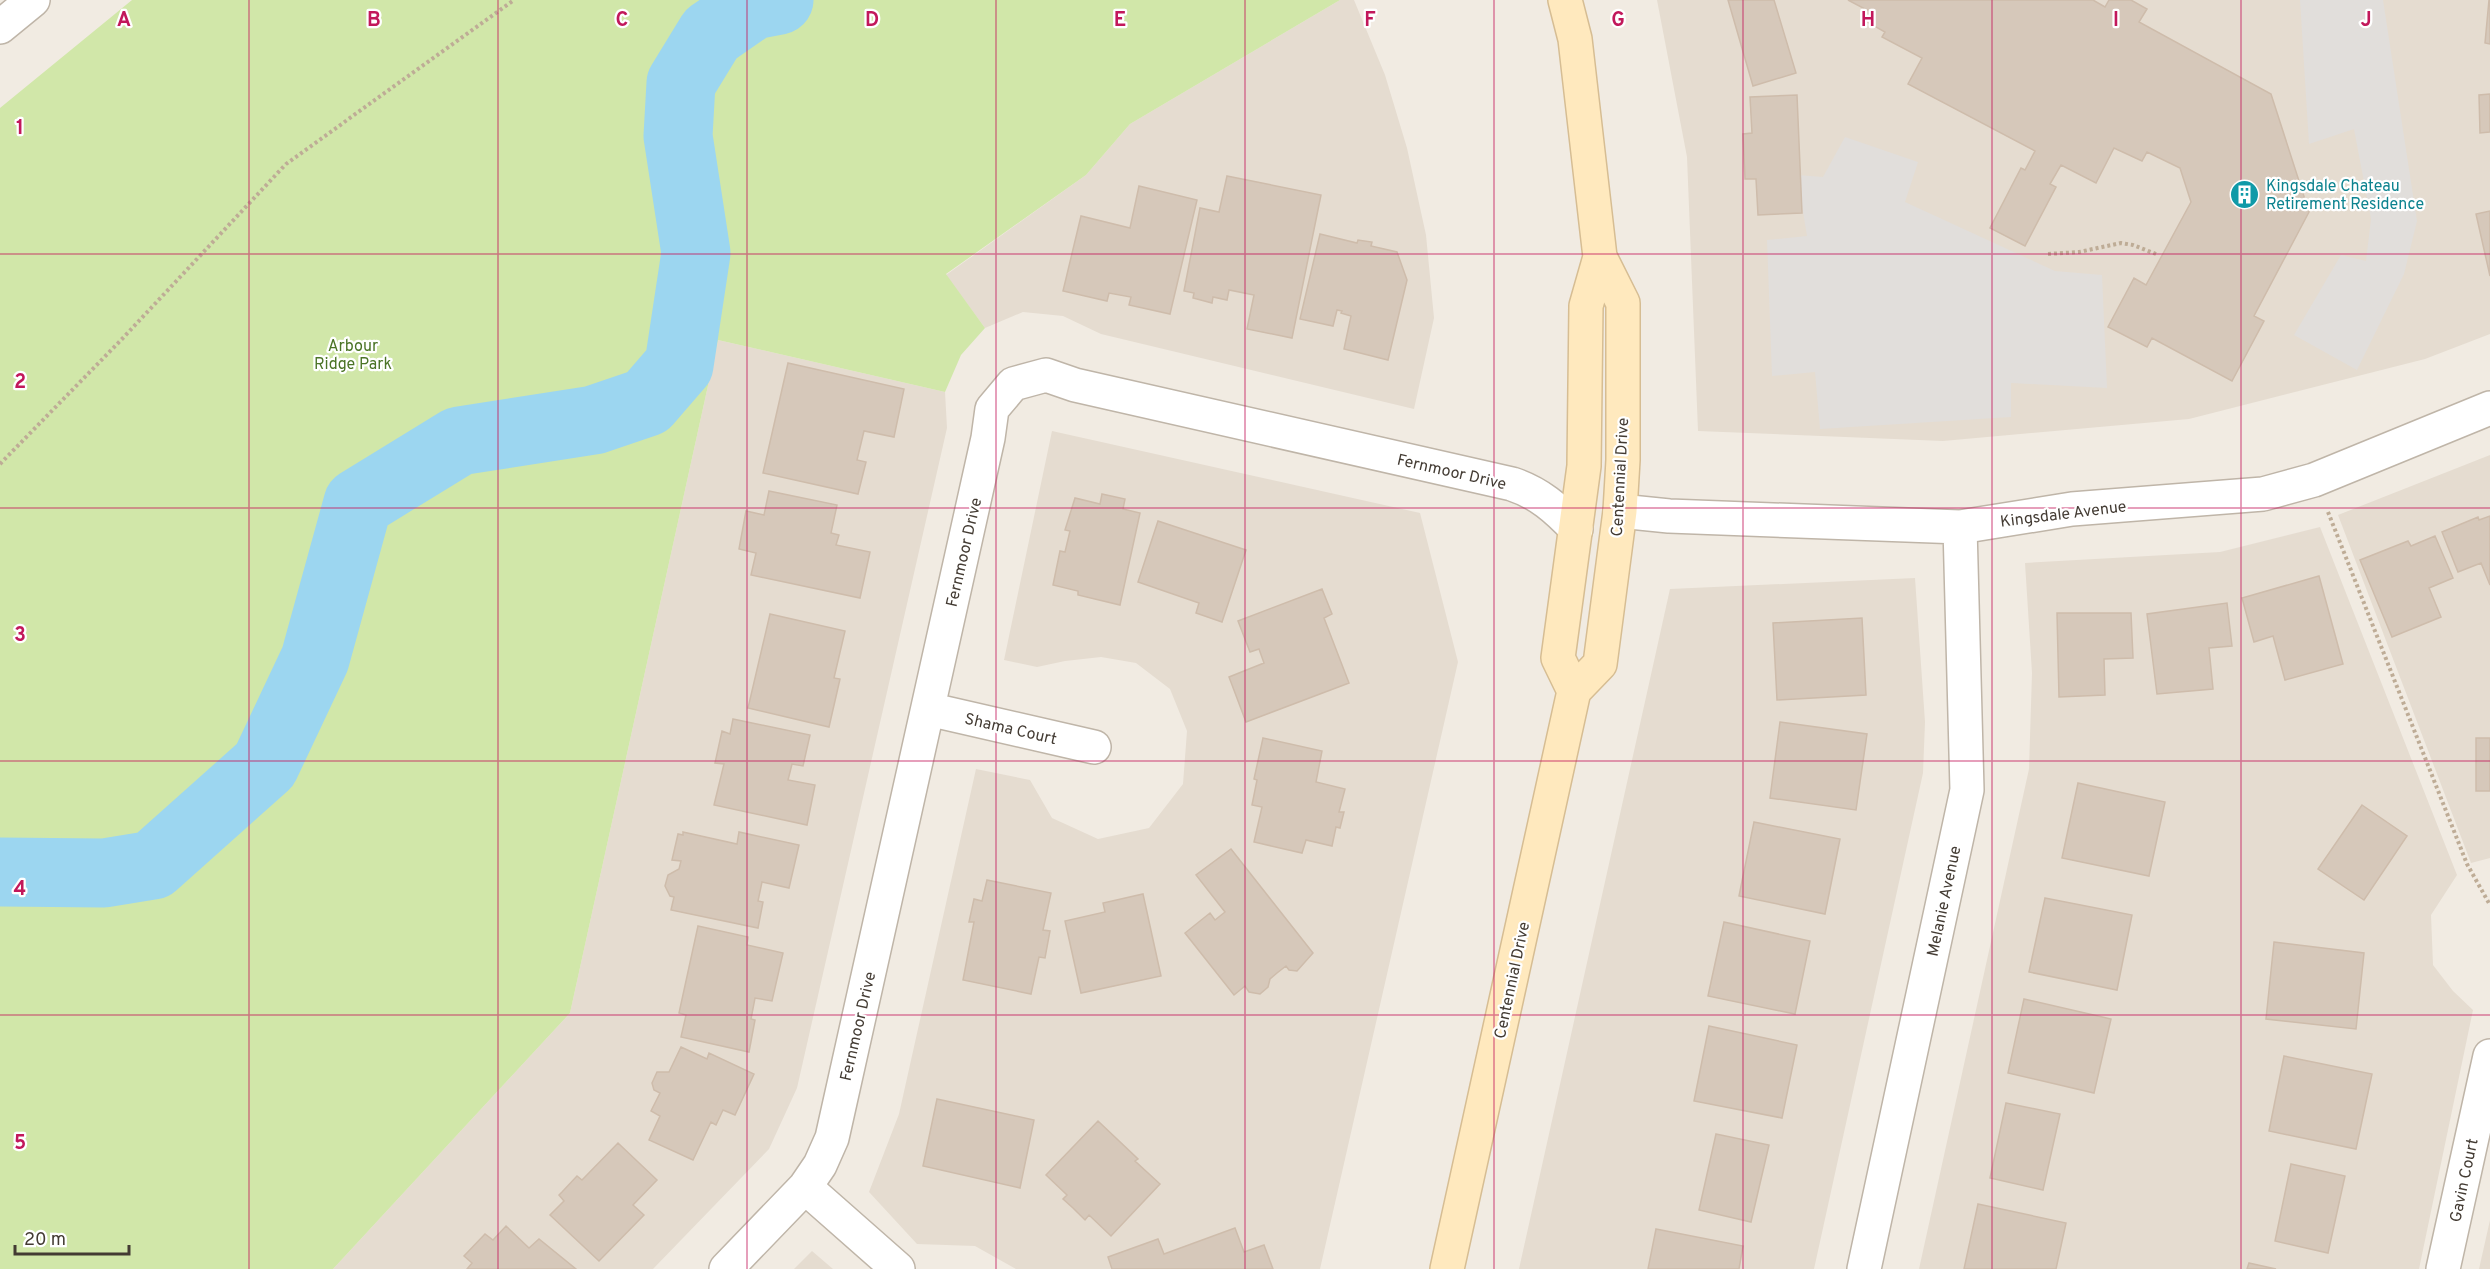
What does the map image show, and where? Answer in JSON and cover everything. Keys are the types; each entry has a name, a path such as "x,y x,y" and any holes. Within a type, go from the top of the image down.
{"main road":[{"name":"Centennial Drive","path":"1447,1269 1574,692 1600,664 1620,511 1623,460 1623,303 1600,257 1575,39 1565,0"},
{"name":"Centennial Drive","path":"1574,692 1558,658 1584,466 1586,306 1600,257"}],"street":[{"path":"0,27 33,0"},
{"name":"Fernmoor Drive","path":"726,1269 805,1187 820,1165 832,1138 988,438 992,409 1013,384 1046,375 1075,385 1446,469 1531,491 1552,504 1576,529"},
{"name":"Kingsdale Avenue","path":"1620,511 1669,516 1960,527 2072,509 2263,494 2314,480 2490,408"},
{"name":"Melanie Avenue","path":"1863,1269 1967,790 1960,527"},
{"name":"Shama Court","path":"928,709 1094,747"},
{"name":"Gavin Court","path":"2443,1269 2490,1056"},
{"path":"805,1187 898,1269"}],"path":[{"path":"0,464 123,339 286,164 514,0"},
{"path":"2048,254 2079,252 2121,243 2156,254"},
{"path":"2314,480 2467,864 2490,905"}],"shaded area":[{"path":"1340,0 1354,0 1385,75 1407,148 1426,235 1434,318 1414,409 1101,334 1063,316 1023,312 985,328 946,275 1086,175 1130,124"},
{"path":"1657,0 2490,0 2490,334 2425,359 2189,419 1943,441 1698,431 1687,157"},
{"path":"2300,0 2383,0 2417,221 2404,274 2357,370 2294,335 2341,255 2366,261 2371,219 2354,129 2309,144"},
{"path":"1845,137 1918,162 1905,202 2055,271 2102,275 2107,388 2011,383 2011,417 1820,429 1815,372 1772,376 1767,240 1807,236 1797,175 1823,177"},
{"path":"718,340 945,392 947,428 797,1088 769,1149 653,1269 333,1269 570,1013"},
{"path":"1052,431 1420,513 1458,662 1320,1269 1016,1269 975,1246 917,1244 869,1192 899,1114 976,769 1030,780 1052,818 1098,839 1149,828 1183,784 1187,731 1170,689 1136,663 1101,657 1037,667 1004,660"},
{"path":"2490,455 2490,858 2471,863 2338,515"},
{"path":"2320,527 2457,875 2431,915 2433,965 2453,991 2473,1010 2419,1269 1919,1269 2029,769 2032,673 2025,563 2220,552"},
{"path":"1915,578 1925,722 1923,773 1814,1269 1519,1269 1670,589"},
{"path":"2490,1220 2490,1269 2479,1269"},
{"path":"812,1251 833,1269 794,1269"}],"green space":[{"name":"Arbour Ridge Park","path":"132,0 1340,0 1130,124 1086,175 946,274 985,328 961,355 945,392 718,340 570,1013 333,1269 0,1269 0,108"}],"building":[{"path":"1728,0 1774,0 1796,73 1753,86"},
{"name":"Kingsdale Chateau Retirement Residence","path":"1848,0 2093,0 2105,7 2109,0 2131,0 2147,9 2139,22 2271,94 2309,212 2254,316 2264,321 2232,381 2152,338 2147,347 2108,327 2134,278 2146,285 2191,202 2180,168 2147,152 2142,161 2114,148 2096,183 2061,165 2050,184 2056,187 2025,246 1990,228 2021,168 2025,170 2035,151 1908,84 1922,58 1882,37 1885,32 1862,19 1867,10"},
{"path":"2490,0 2490,44 2485,43"},
{"path":"2490,94 2490,132 2480,133 2479,95"},
{"path":"1797,95 1802,213 1758,215 1756,179 1745,179 1743,134 1752,133 1750,97"},
{"path":"1227,176 1321,195 1292,338 1247,329 1254,295 1229,290 1227,300 1213,297 1212,303 1193,298 1194,293 1184,291 1200,208 1219,212"},
{"path":"1139,186 1197,200 1170,314 1129,305 1131,297 1109,293 1107,301 1063,291 1081,216 1130,228"},
{"path":"2490,211 2490,276 2476,214"},
{"path":"1320,234 1357,243 1358,240 1372,242 1371,246 1397,252 1407,280 1388,360 1344,349 1351,316 1341,313 1342,311 1337,310 1333,326 1300,319"},
{"path":"788,363 904,389 894,437 864,431 857,460 866,462 858,494 763,473"},
{"path":"769,491 837,505 831,533 839,535 836,545 870,552 860,598 751,575 756,553 739,549 746,511 764,515"},
{"path":"1102,494 1125,499 1123,509 1140,513 1120,605 1078,595 1078,591 1053,585 1060,551 1065,552 1070,531 1065,530 1075,498 1100,504"},
{"path":"2490,516 2490,585 2481,563 2458,572 2442,532 2478,517 2479,520"},
{"path":"1158,521 1246,550 1222,622 1196,613 1199,603 1138,582"},
{"path":"2435,536 2453,578 2429,588 2441,617 2392,637 2360,560 2408,541 2411,546"},
{"path":"2319,576 2343,664 2285,680 2273,636 2254,642 2242,598"},
{"path":"1322,589 1332,614 1324,618 1349,683 1246,722 1229,677 1264,663 1259,649 1250,652 1238,621"},
{"path":"2227,603 2232,646 2209,648 2213,689 2157,694 2147,614"},
{"path":"2057,613 2131,613 2133,658 2104,659 2105,695 2059,697"},
{"path":"770,614 845,631 834,678 840,679 829,727 748,708"},
{"path":"1862,618 1866,695 1777,700 1773,623"},
{"path":"733,719 810,735 803,766 792,764 788,780 815,785 807,825 714,805 724,764 715,763 722,731 730,734"},
{"path":"1780,722 1867,734 1856,810 1770,798"},
{"path":"1263,738 1322,751 1316,782 1345,789 1339,812 1344,812 1340,828 1336,827 1332,846 1306,840 1302,853 1254,842 1262,807 1252,805 1257,780 1254,779"},
{"path":"2476,738 2490,738 2490,791 2476,791"},
{"path":"2078,783 2165,802 2149,876 2062,858"},
{"path":"2362,805 2407,836 2364,900 2318,869"},
{"path":"1754,822 1840,839 1825,914 1739,896"},
{"path":"683,832 737,844 739,832 799,845 789,888 762,882 758,901 763,902 758,928 671,910 674,897 670,896 665,886 668,875 679,869 681,861 672,860 678,834 683,835"},
{"path":"1231,849 1313,953 1297,971 1289,970 1286,966 1270,979 1268,987 1260,994 1249,992 1245,986 1234,995 1185,933 1210,913 1215,920 1225,912 1196,875"},
{"path":"987,880 1051,893 1043,930 1050,931 1045,958 1039,957 1031,994 963,980 974,922 969,922 974,899 982,901"},
{"path":"1143,894 1161,976 1081,993 1065,921 1105,912 1103,903"},
{"path":"2045,898 2132,915 2117,990 2029,972"},
{"path":"1724,922 1810,941 1795,1014 1708,996"},
{"path":"698,926 748,937 747,945 783,953 772,1001 755,998 751,1019 755,1020 749,1052 681,1037 686,1015 679,1013"},
{"path":"2274,942 2364,953 2356,1029 2266,1019"},
{"path":"2024,999 2111,1019 2094,1093 2008,1073"},
{"path":"1709,1026 1797,1045 1782,1118 1694,1101"},
{"path":"681,1047 707,1059 709,1053 754,1074 735,1115 723,1110 716,1125 711,1122 693,1160 649,1140 660,1116 651,1111 660,1093 654,1090 652,1083 657,1072 669,1072"},
{"path":"2284,1056 2372,1074 2356,1149 2269,1131"},
{"path":"937,1099 1034,1120 1020,1188 923,1166"},
{"path":"2006,1103 2060,1114 2043,1190 1990,1178"},
{"path":"1098,1121 1138,1159 1135,1161 1160,1184 1111,1236 1089,1215 1085,1220 1063,1199 1067,1195 1046,1175"},
{"path":"1716,1134 1769,1145 1751,1222 1699,1210"},
{"path":"618,1143 657,1180 633,1205 644,1215 599,1261 550,1215 564,1201 559,1195 577,1176 582,1180"},
{"path":"2291,1164 2345,1176 2328,1253 2275,1241"},
{"path":"1978,1204 2066,1223 2056,1269 1964,1269"},
{"path":"506,1226 529,1248 539,1239 576,1269 467,1269 472,1263 464,1256 485,1234 493,1240"},
{"path":"1235,1228 1244,1252 1264,1245 1273,1269 1112,1269 1108,1257 1158,1239 1164,1254"},
{"path":"1656,1229 1743,1246 1739,1269 1648,1269"},
{"path":"2249,1263 2276,1269 2247,1269"}],"waterway":[{"path":"0,872 104,873 153,865 265,765 315,659 358,503 459,441 594,420 647,402 679,365 696,253 678,136 681,83 711,34 753,5 779,0"}],"place":[{"name":"Kingsdale Chateau Retirement Residence","path":"2245,194"}]}
